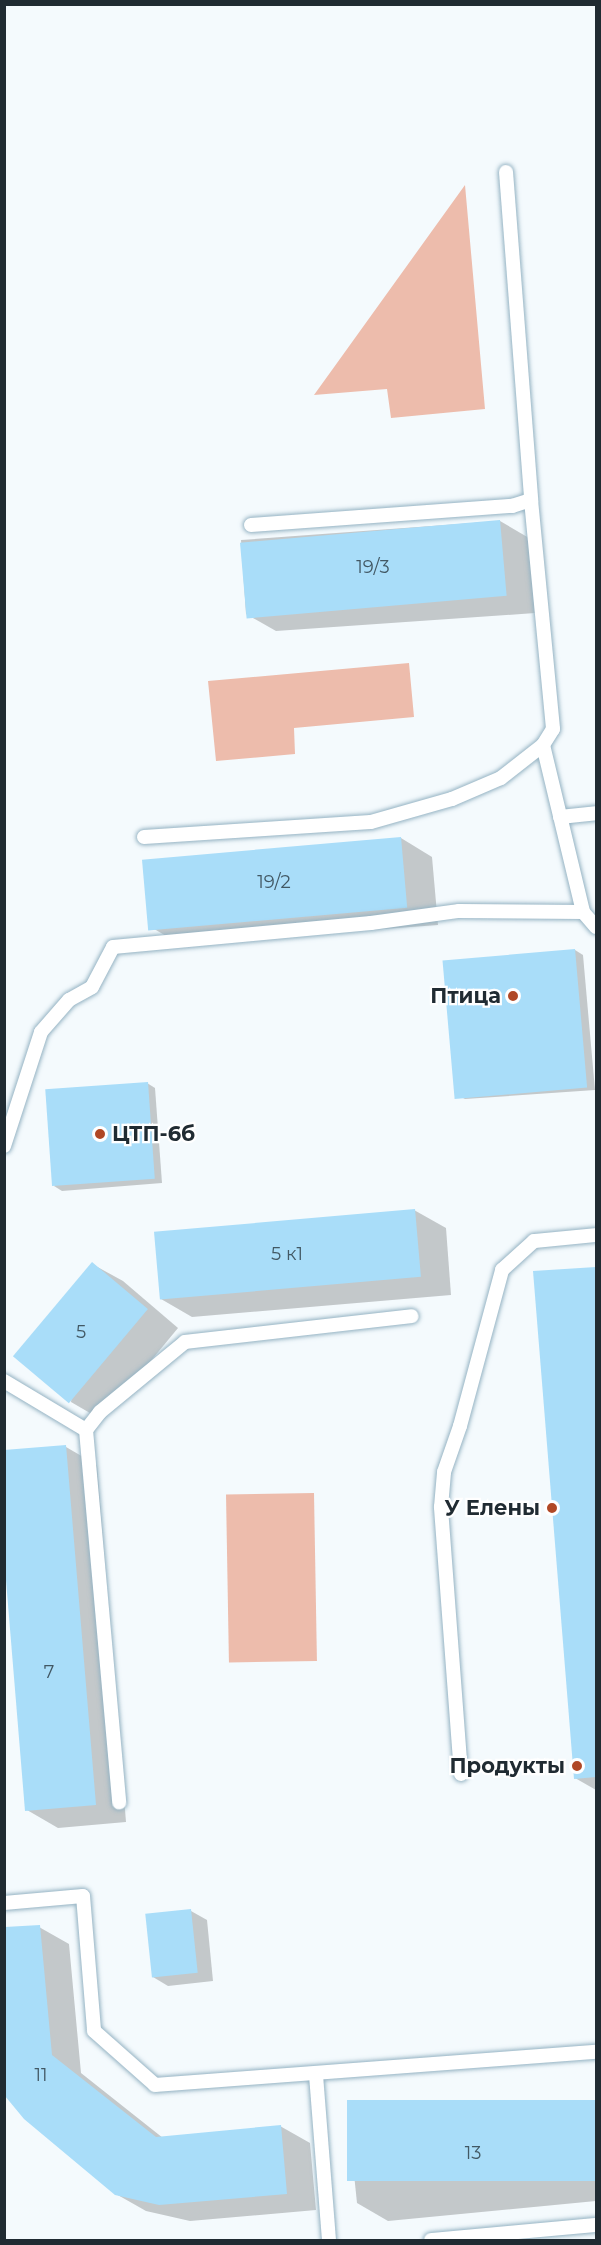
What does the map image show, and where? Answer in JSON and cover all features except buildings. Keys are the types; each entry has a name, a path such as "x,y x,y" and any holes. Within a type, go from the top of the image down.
{"lane":[{"path":"144,837 371,822 452,799 501,778 543,745 554,729 531,500 506,172"},
{"path":"251,525 512,506 531,500"},
{"path":"543,745 583,912 597,927"},
{"path":"560,817 597,813"},
{"path":"4,1146 40,1032 69,1000 92,987 113,947 371,923 459,911 583,912"},
{"path":"461,1774 441,1507 444,1472 460,1426 501,1270 534,1241 597,1235"},
{"path":"119,1803 86,1430 100,1412 185,1342 412,1316"},
{"path":"4,1381 86,1430"},
{"path":"4,1903 83,1896 94,2031 155,2085 316,2075 597,2052"},
{"path":"316,2075 329,2241"},
{"path":"431,2241 597,2225"}],"shaded area":[{"path":"465,185 485,409 391,418 387,389 314,395"},
{"path":"409,663 414,717 294,728 295,754 216,761 208,681"},
{"path":"314,1493 317,1661 229,1663 226,1495"}],"place":[{"name":"Птица","path":"513,996"},
{"name":"ЦТП-6б","path":"100,1134"},
{"name":"У Елены","path":"552,1508"},
{"name":"Продукты","path":"577,1766"}]}
